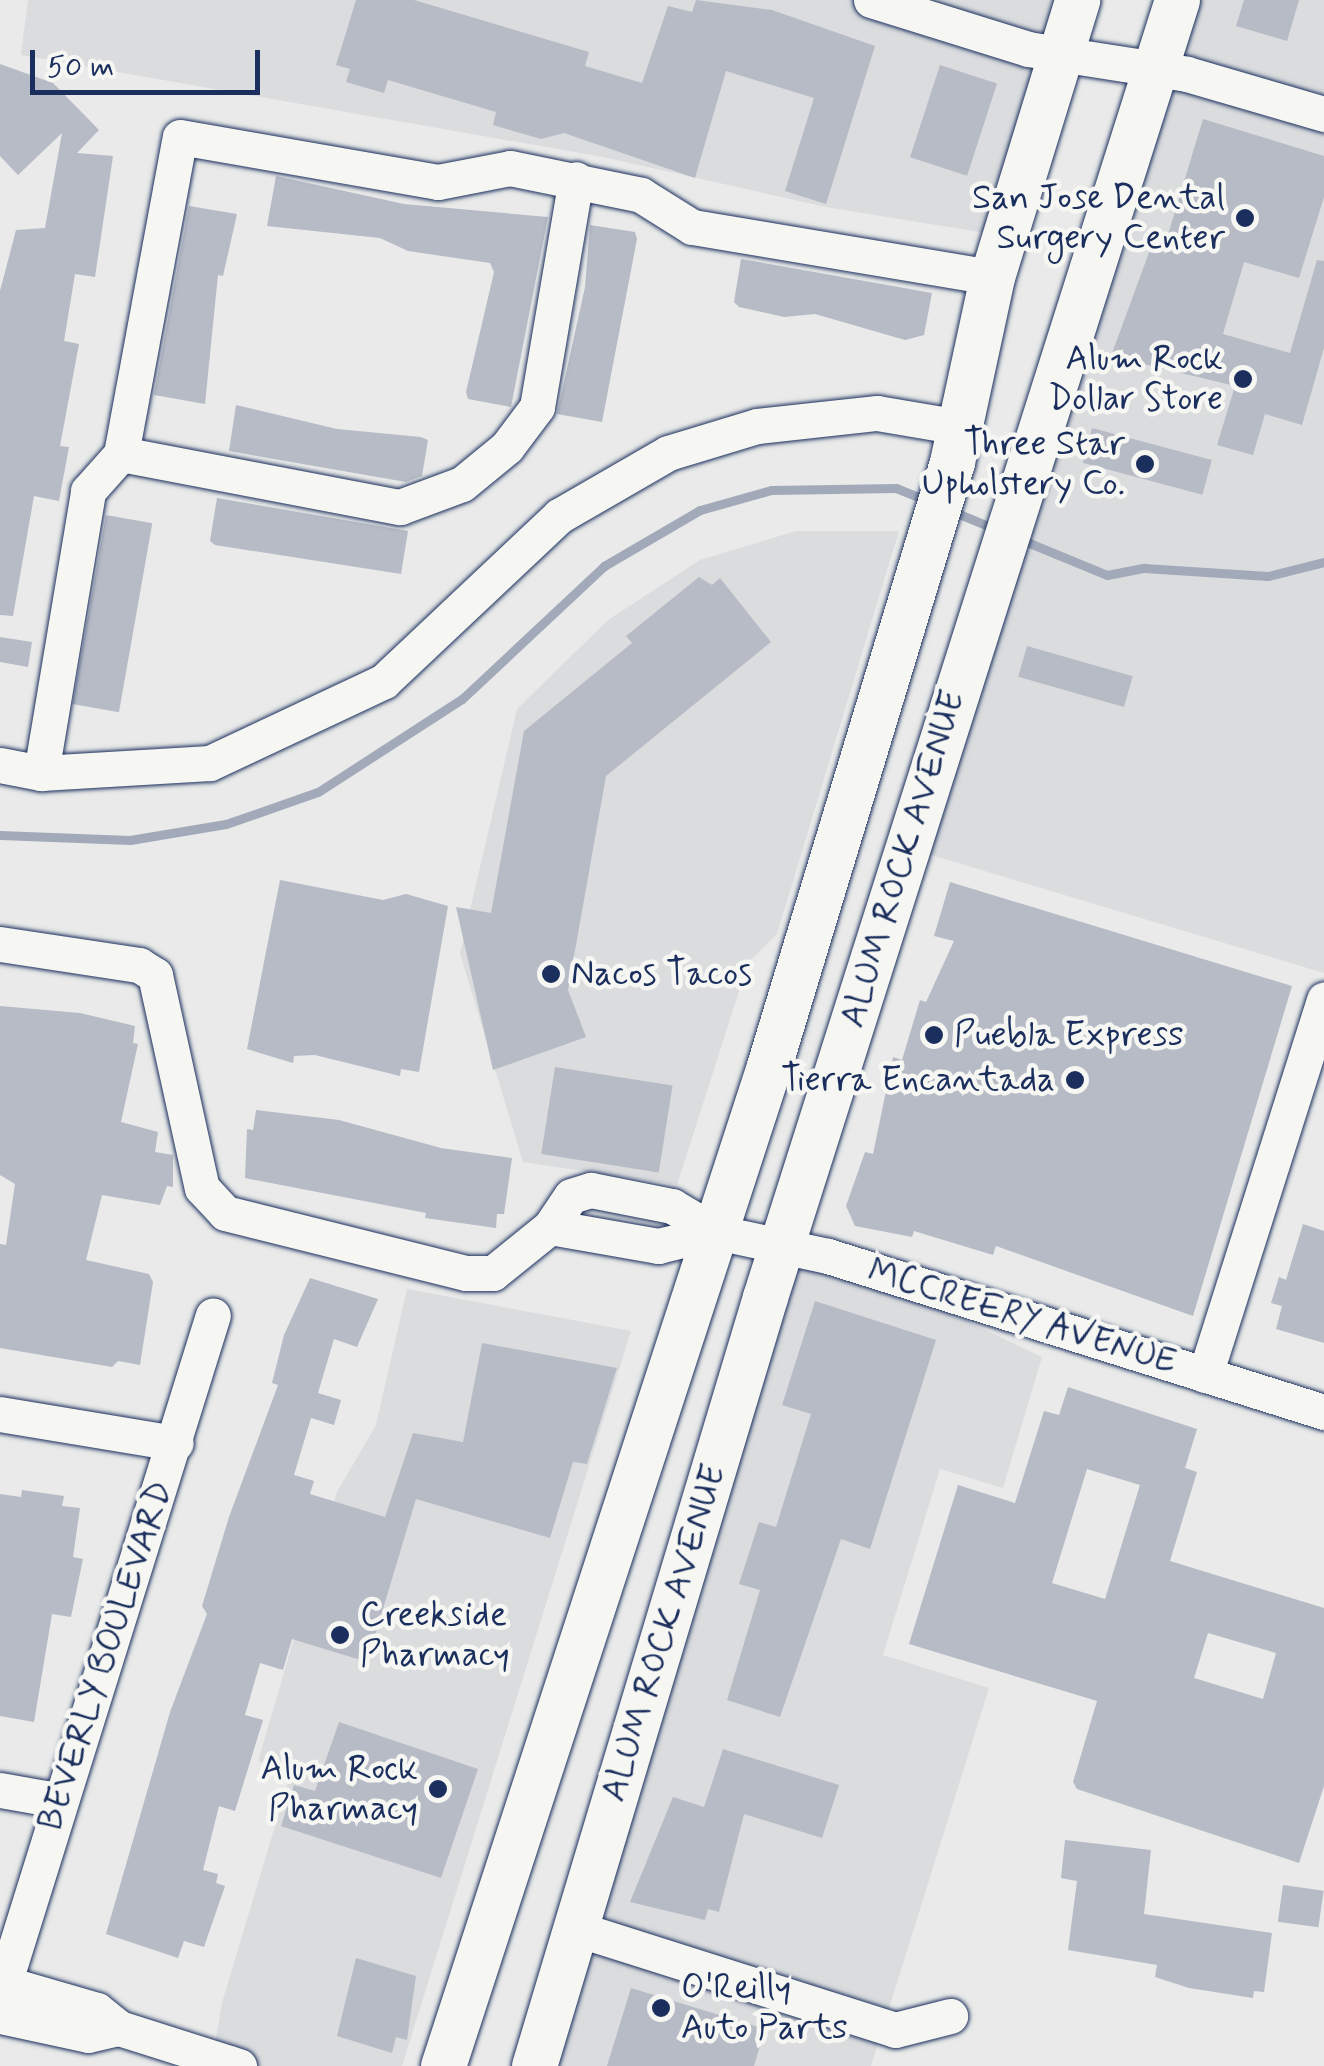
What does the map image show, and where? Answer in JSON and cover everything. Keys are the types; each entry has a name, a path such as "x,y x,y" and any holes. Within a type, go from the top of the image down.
{"main road":[{"name":"ALUM ROCK AVENUE","path":"443,2066 716,1232 928,542 956,444 992,277 1077,0"},
{"name":"ALUM ROCK AVENUE","path":"534,2066 782,1246 1177,0"}],"street":[{"path":"871,0 1061,56 1156,71 1324,114"},
{"path":"41,773 88,491 121,454 180,137 438,182 510,168 641,195 692,226 992,277"},
{"path":"121,454 400,507 462,484 507,448 537,407 576,180"},
{"path":"0,765 41,773 210,763 384,681 559,516 668,453 757,426 877,412 956,444"},
{"path":"0,944 139,965 155,975 202,1188 224,1213 466,1273 493,1274 550,1226 658,1246 716,1232"},
{"path":"1206,1375 1313,1075 1324,999"},
{"name":"MCCREERY AVENUE","path":"716,1232 782,1246 1324,1412"},
{"name":"BEVERLY BOULEVARD","path":"1,1999 57,1800 176,1443 213,1315"},
{"path":"0,1414 176,1443"},
{"path":"0,1790 57,1800"},
{"path":"574,1928 895,2030 950,2016"},
{"path":"1,1999 97,2010 118,2028 239,2066"}],"shaded area":[{"path":"28,0 1059,0 986,233 826,207 603,157 21,55"},
{"path":"1192,0 1324,0 1324,973 918,851"},
{"path":"796,531 899,531 777,934 748,963 677,1185 523,1162 460,953 517,709 608,620 700,560"},
{"path":"796,1240 1042,1357 1003,1488 940,1469 883,1655 989,1688 871,2066 530,2066"},
{"path":"407,1289 631,1331 402,2066 211,2066 222,2003 290,1776 258,1761 337,1492 376,1425"}],"building":[{"path":"356,0 414,0 589,52 585,66 642,83 668,6 692,12 696,0 772,10 875,46 826,204 785,191 814,98 726,71 695,178 564,133 541,139 493,125 496,112 388,80 384,93 346,82 350,69 336,65"},
{"path":"1244,0 1299,0 1287,41 1236,26"},
{"path":"0,64 53,83 99,130 77,153 113,156 95,277 75,274 64,341 79,344 60,446 69,447 59,501 34,496 13,616 0,615 0,291 16,230 45,228 62,133 18,175 0,156"},
{"path":"940,65 997,84 967,176 910,157"},
{"path":"1203,119 1324,156 1324,197 1299,278 1244,262 1223,334 1290,353 1317,260 1324,261 1324,348 1302,425 1265,414 1253,455 1217,445 1235,386 1111,356 1151,247 1163,251"},
{"path":"276,176 404,204 548,217 511,407 468,399 466,392 494,272 490,263 408,251 380,238 267,226"},
{"path":"189,206 237,214 223,276 218,275 205,404 154,395"},
{"path":"590,225 635,232 637,239 602,422 557,414 585,287"},
{"path":"741,259 932,293 924,335 905,340 815,314 784,317 739,307 734,302"},
{"path":"236,405 337,429 421,437 428,440 422,476 406,482 229,451"},
{"name":"Three Star Upholstery Co.","path":"1092,428 1212,460 1202,495 1083,463"},
{"path":"217,498 408,531 401,574 215,545 210,541"},
{"path":"106,515 152,523 119,712 73,704"},
{"path":"699,577 712,585 720,578 771,642 606,776 568,990 586,1037 493,1070 456,907 491,913 524,731 632,643 626,636"},
{"path":"0,637 32,642 28,667 0,662"},
{"path":"1027,646 1133,676 1124,707 1018,677"},
{"path":"280,880 383,900 406,894 448,906 419,1072 401,1069 400,1076 315,1055 294,1056 293,1063 247,1049"},
{"name":"Tierra Encantada","path":"950,882 1292,986 1193,1316 996,1246 993,1255 914,1231 912,1237 855,1226 846,1206 865,1152 873,1154 893,1057 902,1060 920,1000 926,1002 954,941 934,936"},
{"path":"0,1006 80,1013 135,1026 133,1043 138,1044 121,1122 158,1132 155,1152 173,1155 173,1187 167,1186 160,1205 102,1195 86,1260 149,1274 153,1282 140,1365 118,1361 112,1367 0,1348 0,1244 6,1245 15,1184 0,1175"},
{"path":"555,1067 673,1086 659,1173 541,1154"},
{"path":"256,1110 339,1120 441,1148 512,1158 504,1214 497,1214 496,1228 425,1218 426,1213 245,1178 247,1129 253,1130"},
{"path":"1303,1224 1324,1231 1324,1343 1276,1329 1282,1306 1271,1303 1279,1277 1286,1280"},
{"path":"310,1278 378,1299 357,1347 334,1339 318,1393 341,1400 334,1425 311,1418 294,1475 314,1481 310,1494 385,1517 413,1433 463,1442 482,1343 617,1368 587,1464 573,1462 550,1538 416,1499 367,1662 292,1639 283,1670 260,1663 245,1715 263,1720 235,1811 219,1806 203,1870 218,1874 216,1883 225,1886 204,1947 184,1941 178,1958 106,1934 170,1712 207,1614 202,1606 229,1517 278,1385 272,1383 284,1335"},
{"path":"815,1301 936,1340 870,1549 841,1539 780,1717 727,1700 760,1590 739,1584 759,1522 776,1527 811,1414 782,1405"},
{"path":"1068,1387 1197,1429 1185,1468 1197,1472 1170,1561 1324,1608 1324,1786 1299,1863 1077,1789 1073,1782 1097,1701 909,1644 958,1485 1015,1503 1044,1411 1059,1415","holes":["1087,1469 1140,1485 1105,1599 1052,1583","1208,1633 1276,1653 1263,1699 1194,1678"]},
{"path":"22,1490 64,1496 62,1506 80,1508 73,1557 83,1559 71,1617 52,1614 34,1722 0,1716 0,1494 21,1497"},
{"path":"339,1722 478,1769 441,1878 281,1826 294,1785 315,1791"},
{"path":"723,1749 839,1785 822,1838 744,1814 719,1912 708,1909 705,1920 630,1902 673,1797 704,1807"},
{"path":"1065,1840 1151,1850 1144,1914 1272,1933 1264,1992 1254,1991 1253,1998 1189,1988 1155,1977 1157,1965 1068,1950 1077,1881 1061,1878"},
{"path":"1283,1885 1324,1891 1318,1927 1278,1922"},
{"path":"356,1958 416,1976 407,2040 396,2037 392,2053 337,2036"},
{"name":"O'Reilly Auto Parts","path":"631,1988 765,2029 754,2066 607,2066"}],"waterway":[{"path":"0,835 130,840 226,824 318,792 462,699 604,566 700,510 771,490 896,488 929,501"},
{"path":"952,511 993,528"},
{"path":"1017,538 1107,575 1144,568 1268,576 1324,562"}],"place":[{"name":"San Jose Dental Surgery Center","path":"1245,218"},
{"name":"Alum Rock Dollar Store","path":"1243,379"},
{"name":"Three Star Upholstery Co.","path":"1145,464"},
{"name":"Nacos Tacos","path":"551,974"},
{"name":"Puebla Express","path":"934,1035"},
{"name":"Tierra Encantada","path":"1075,1080"},
{"name":"Creekside Pharmacy","path":"340,1635"},
{"name":"Alum Rock Pharmacy","path":"438,1789"},
{"name":"O'Reilly Auto Parts","path":"661,2008"}]}
